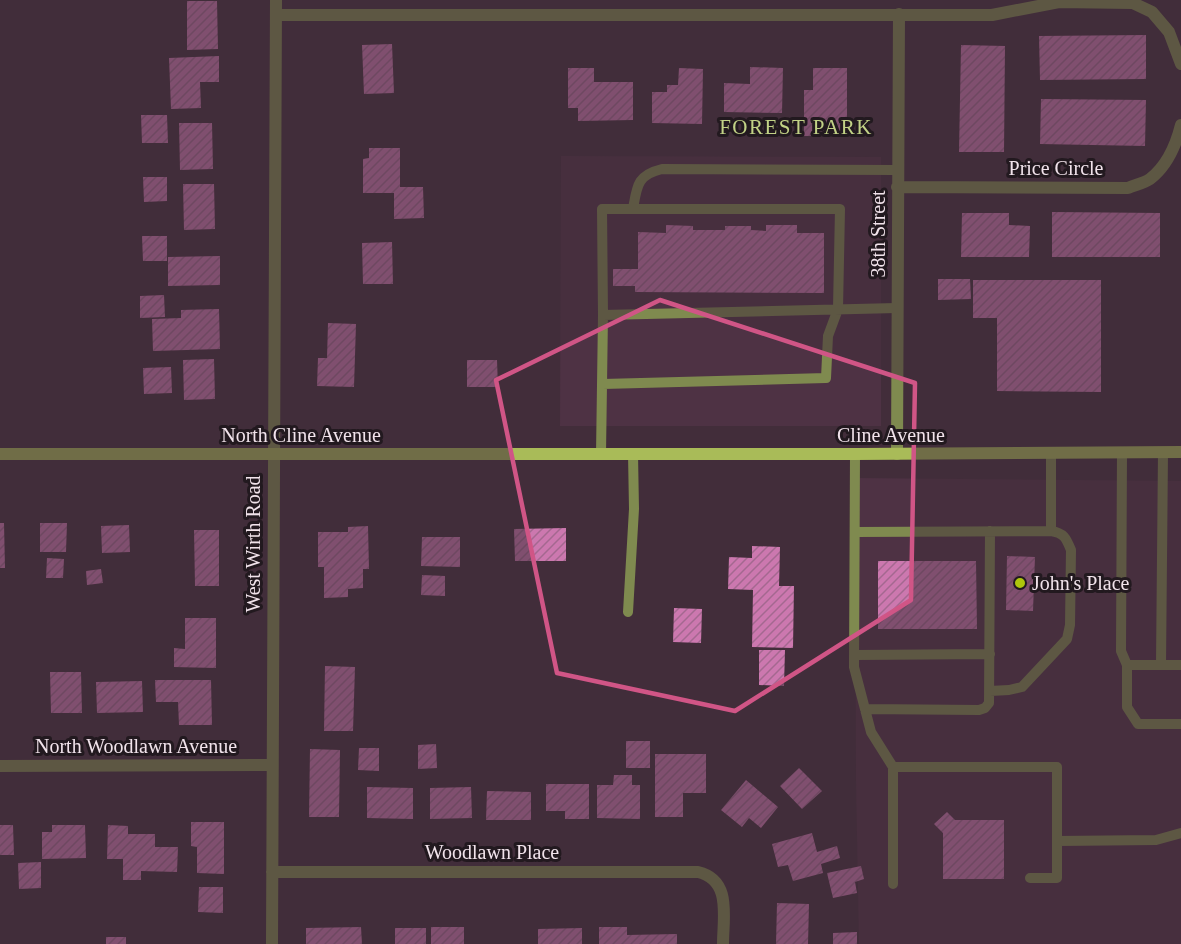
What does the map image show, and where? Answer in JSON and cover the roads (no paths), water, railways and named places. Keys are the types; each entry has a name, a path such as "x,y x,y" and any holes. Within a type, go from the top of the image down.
{"street":[{"name":"West Wirth Road","path":"272,944 276,0"},
{"path":"276,15 992,15 1059,2 1133,3 1152,6 1169,32 1181,64"},
{"name":"38th Street","path":"897,454 899,14"},
{"name":"Price Circle","path":"897,187 1128,188 1150,179 1168,159 1181,125"},
{"name":"Cline Avenue","path":"601,454 1181,452"},
{"name":"North Cline Avenue","path":"0,454 601,454"},
{"name":"North Woodlawn Avenue","path":"0,766 272,765"},
{"name":"Woodlawn Place","path":"272,872 689,872 706,874 717,883 724,899 723,944"}],"lane":[{"path":"633,208 637,187 642,178 650,172 662,169 897,170"},
{"path":"601,454 602,208 840,208 838,309 828,336 826,378 603,384"},
{"path":"603,315 897,308"},
{"path":"1161,665 1163,452"},
{"path":"1051,453 1051,531"},
{"path":"1122,453 1121,651 1127,665 1127,707 1138,724 1181,724"},
{"path":"628,612 634,509 633,454"},
{"path":"855,454 854,667 871,732 893,767 893,884"},
{"path":"865,709 979,710 985,708 989,703 990,531"},
{"path":"855,532 1051,531 1059,532 1067,539 1071,550 1070,625 1067,639 1022,687 990,691"},
{"path":"855,655 990,654"},
{"path":"1127,665 1181,665"},
{"path":"893,767 1057,767 1057,878 1030,878"},
{"path":"1057,841 1156,840 1181,833"}],"place":[{"name":"John's Place","path":"1020,583"}],"district":[{"name":"FOREST PARK","path":"796,127"}]}
